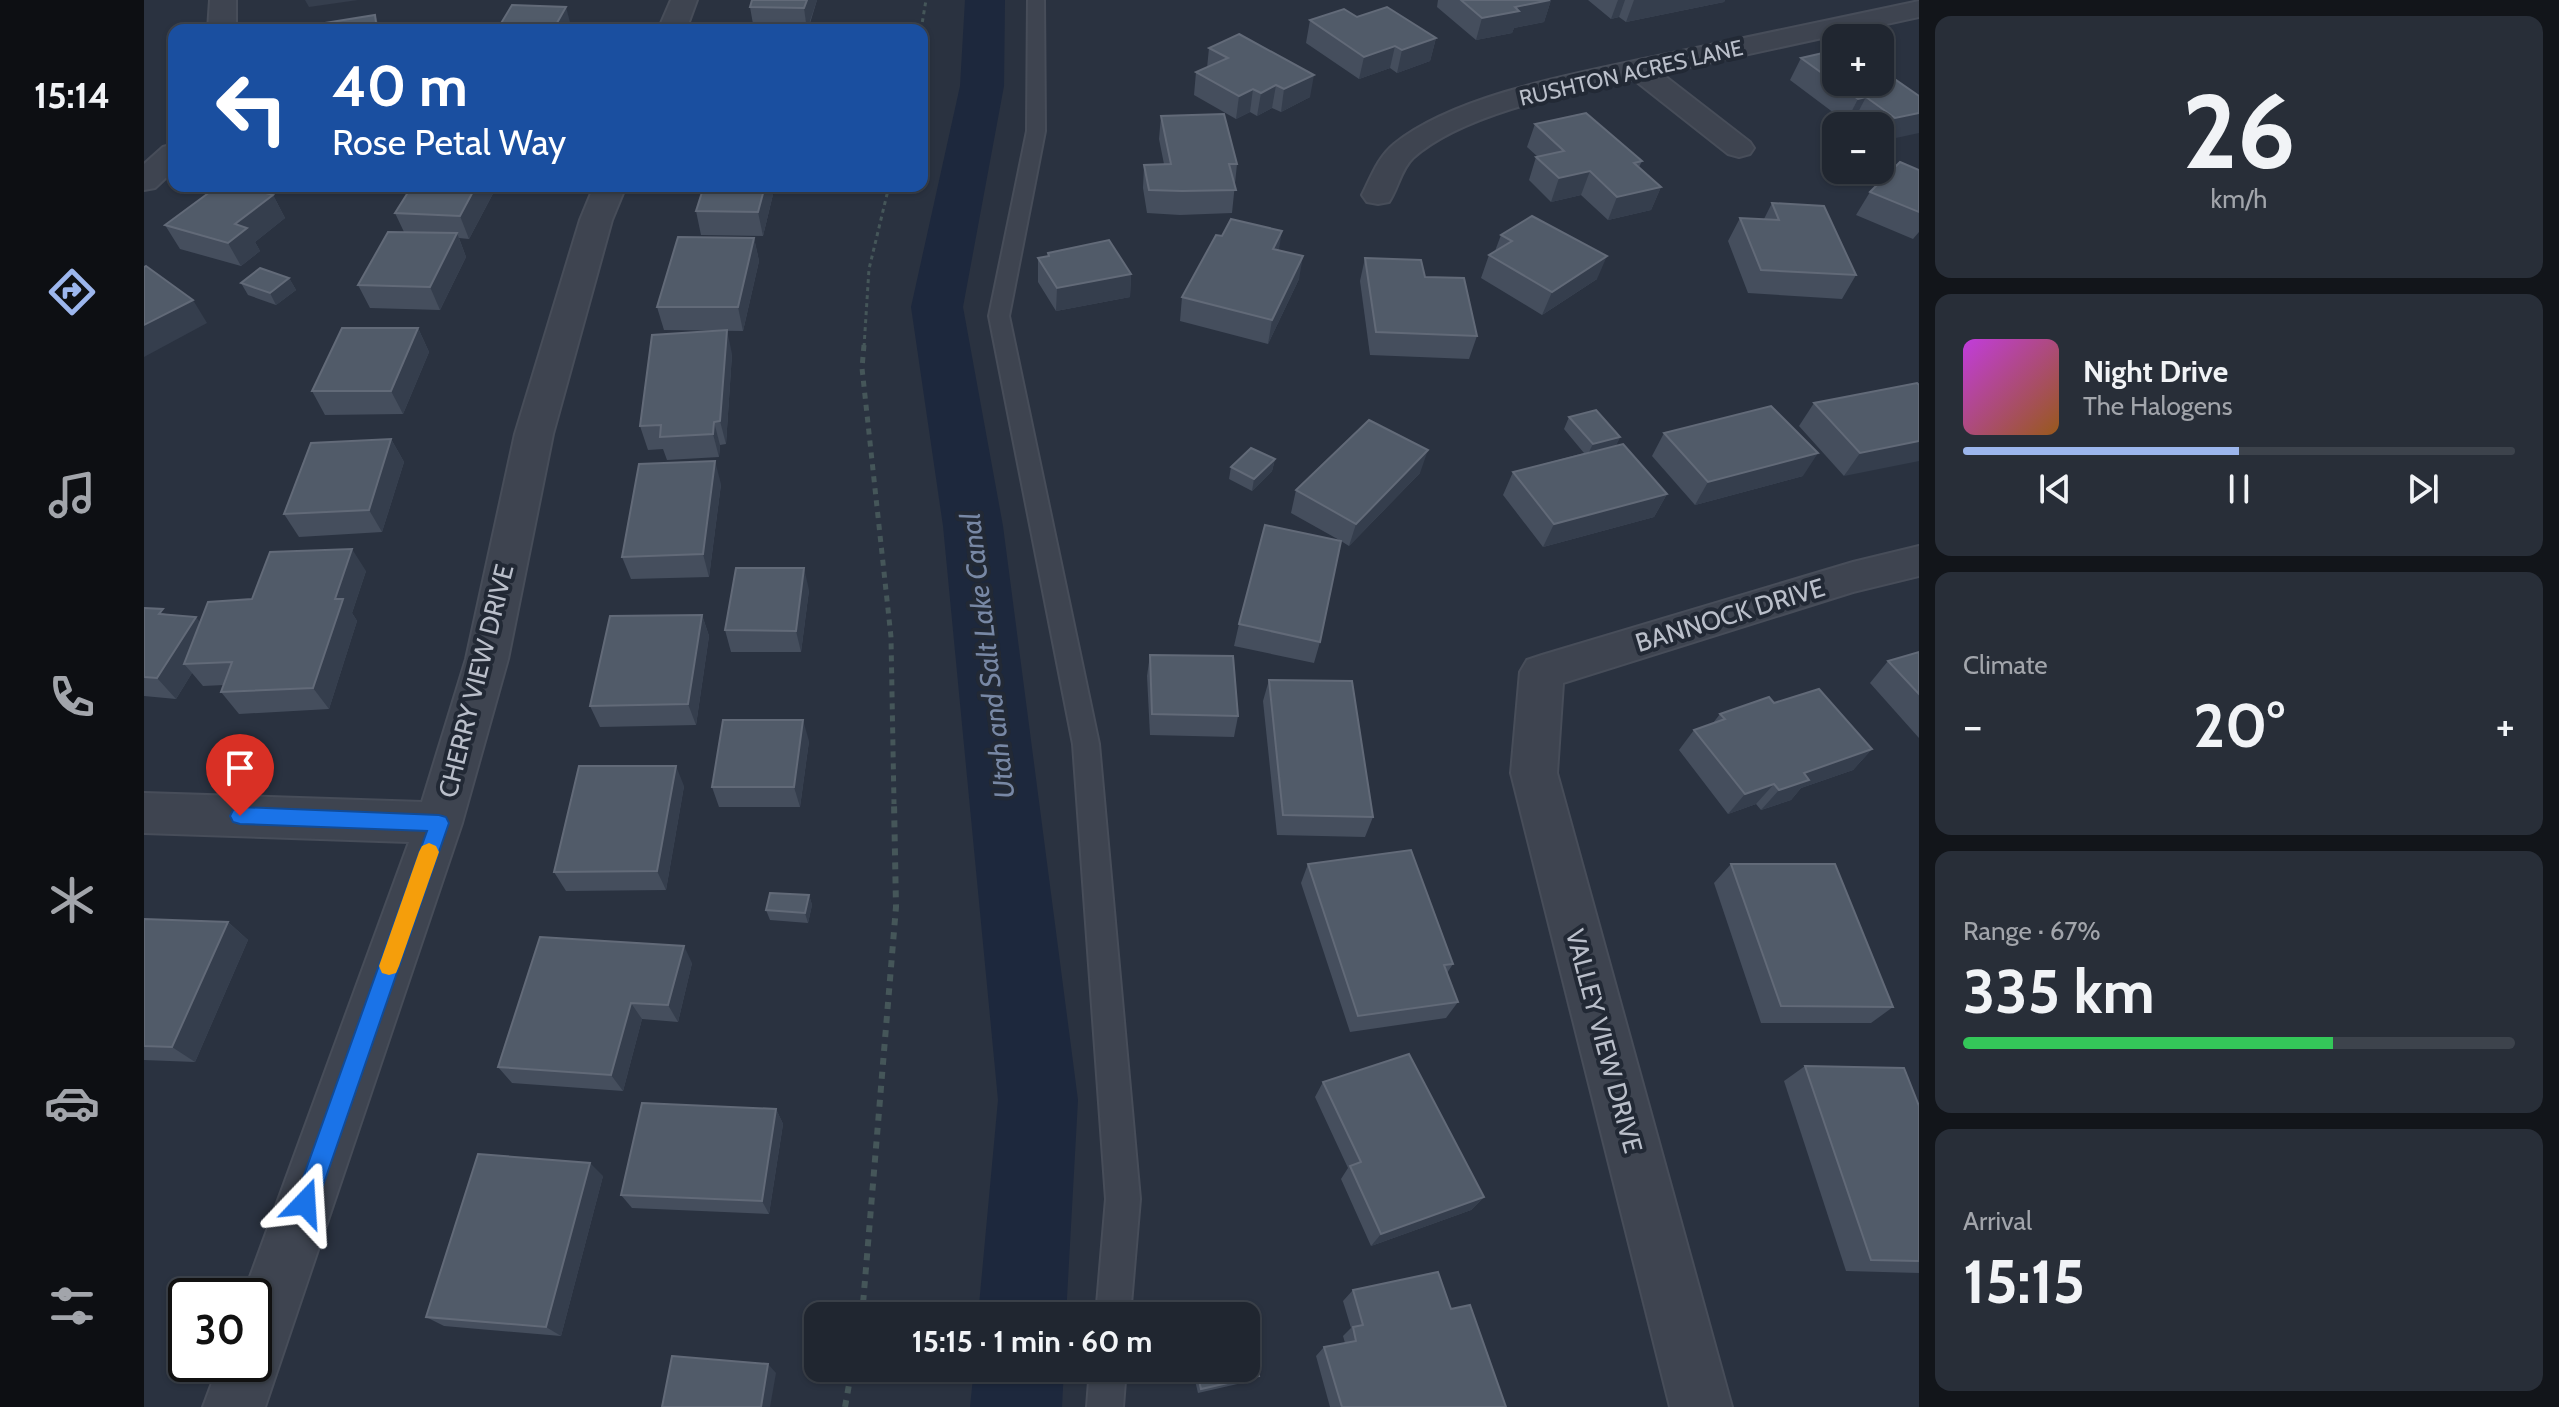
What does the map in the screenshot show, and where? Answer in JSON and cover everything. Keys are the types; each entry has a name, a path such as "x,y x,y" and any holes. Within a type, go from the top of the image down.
{"street":[{"path":"222,24 223,0"},
{"path":"674,24 684,0"},
{"name":"RUSHTON ACRES LANE","path":"1378,195 1401,152 1425,137 1536,92 1919,9"},
{"path":"1638,69 1739,148"},
{"name":"CHERRY VIEW DRIVE","path":"272,1298 439,823 487,659 538,420 596,220 608,192"},
{"name":"BANNOCK DRIVE","path":"1542,672 1853,577 1919,561"},
{"name":"VALLEY VIEW DRIVE","path":"1542,672 1534,773 1701,1407"},
{"path":"144,813 439,823"},
{"path":"234,1407 243,1382"}],"lane":[{"path":"1036,0 1036,131 999,316 1086,744 1123,1199 1114,1302"},
{"path":"1105,1407 1107,1382"}],"path":[{"path":"922,24 926,0"},
{"path":"863,1302 896,907 891,637 862,368 869,269 888,192"},
{"path":"845,1407 849,1382"}],"building":[{"path":"752,0 807,0 804,8 750,7"},
{"path":"1461,0 1550,0 1515,7 1519,11 1482,18"},
{"path":"512,5 566,7 556,24 501,24"},
{"path":"1387,7 1436,38 1402,50 1395,46 1364,57 1310,20 1344,9 1357,17"},
{"path":"375,15 376,24 318,24"},
{"path":"1239,34 1314,75 1284,89 1276,85 1261,93 1253,89 1239,96 1196,72 1228,58 1209,48"},
{"path":"1822,53 1822,73 1801,58"},
{"path":"1894,79 1919,96 1919,113 1895,118 1894,112 1887,112 1866,97 1858,99 1854,96 1894,96"},
{"path":"1586,113 1642,161 1634,163 1661,187 1617,197 1590,171 1559,178 1536,157 1564,151 1535,124"},
{"path":"1224,114 1237,164 1229,164 1236,190 1149,190 1144,165 1171,164 1161,116"},
{"path":"1900,162 1919,170 1919,212 1870,192 1878,184 1894,184 1894,168"},
{"path":"210,192 262,192 273,195 235,224 247,228 228,243 165,225"},
{"path":"408,192 473,192 460,216 395,213"},
{"path":"702,192 763,192 758,212 696,211"},
{"path":"1772,203 1824,206 1856,275 1761,270 1740,218 1779,220"},
{"path":"1532,216 1607,256 1552,292 1489,255 1512,241 1501,235"},
{"path":"1231,219 1282,231 1273,249 1303,256 1272,320 1182,297 1216,235 1222,236"},
{"path":"388,232 457,233 430,287 358,285"},
{"path":"678,237 754,238 738,307 657,307"},
{"path":"1109,240 1131,274 1057,288 1038,258 1049,256 1048,253"},
{"path":"1365,258 1421,260 1425,277 1464,278 1477,336 1376,332"},
{"path":"144,267 193,300 144,325"},
{"path":"260,268 289,278 270,293 241,283"},
{"path":"342,328 418,328 391,391 312,391"},
{"path":"727,330 720,421 714,422 713,434 660,437 661,425 640,426 652,335"},
{"path":"1917,383 1919,441 1860,453 1814,403"},
{"path":"1771,406 1818,453 1708,482 1664,433"},
{"path":"1596,410 1620,437 1593,444 1569,417"},
{"path":"1369,420 1428,450 1356,524 1296,490"},
{"path":"391,439 369,510 284,514 311,443"},
{"path":"1623,444 1667,494 1554,524 1513,472"},
{"path":"1251,448 1275,459 1254,479 1231,467"},
{"path":"715,461 703,554 622,557 639,464"},
{"path":"1265,525 1341,541 1320,642 1239,624"},
{"path":"352,549 335,599 343,599 313,688 221,692 232,662 184,664 208,602 252,599 270,552"},
{"path":"736,568 804,568 796,631 725,630"},
{"path":"144,608 163,609 159,614 196,617 157,678 144,677"},
{"path":"702,615 688,704 590,706 610,616"},
{"path":"1919,652 1919,694 1888,661"},
{"path":"1150,655 1233,656 1238,716 1152,714"},
{"path":"1269,680 1352,681 1373,817 1283,815"},
{"path":"1819,689 1872,749 1804,773 1809,780 1779,790 1774,784 1745,794 1694,730 1725,719 1720,714 1769,697 1774,703"},
{"path":"723,720 803,720 794,787 712,787"},
{"path":"579,766 676,766 657,871 554,872"},
{"path":"1411,850 1453,964 1444,965 1458,1002 1358,1016 1308,864"},
{"path":"1731,864 1835,864 1893,1007 1781,1006"},
{"path":"770,893 809,895 805,913 766,910"},
{"path":"144,919 228,922 172,1047 144,1046"},
{"path":"540,937 684,946 668,1005 631,1003 611,1075 498,1067"},
{"path":"1409,1054 1484,1197 1381,1234 1350,1166 1361,1162 1323,1082"},
{"path":"1805,1066 1904,1068 1919,1106 1919,1261 1871,1260"},
{"path":"642,1103 776,1109 762,1201 621,1195"},
{"path":"478,1154 590,1163 546,1327 426,1317"},
{"path":"1438,1272 1451,1309 1470,1305 1506,1407 1342,1407 1324,1347 1356,1341 1353,1327 1363,1325 1353,1290"},
{"path":"672,1356 768,1364 761,1407 662,1407"},
{"path":"1199,1382 1232,1382 1201,1389"}],"waterway":[{"name":"Utah and Salt Lake Canal","path":"985,0 982,86 937,307 973,526 1038,1100 1023,1302"},
{"name":"Utah and Salt Lake Canal","path":"1016,1407 1018,1382"}],"slow traffic":[{"path":"389,966 429,852"}],"route":[{"path":"240,816 439,823 305,1203"}]}
